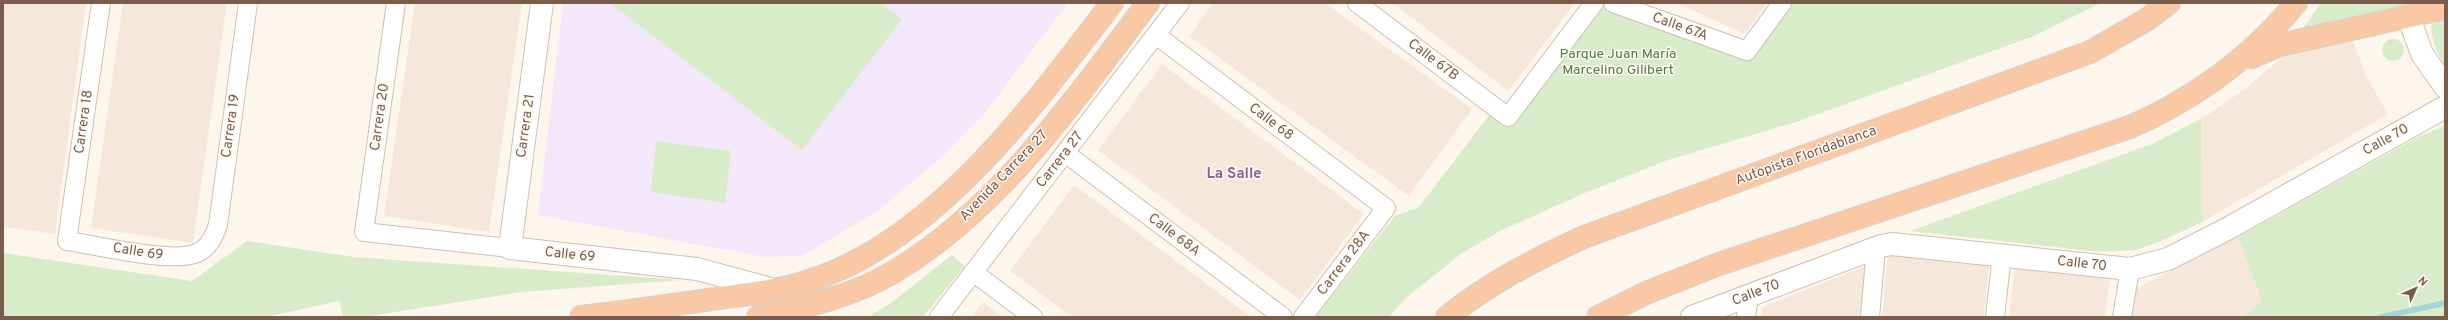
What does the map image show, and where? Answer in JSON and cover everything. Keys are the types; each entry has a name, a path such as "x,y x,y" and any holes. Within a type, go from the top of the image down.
{"highway":[{"name":"Avenida Carrera 27","path":"581,317 774,290 818,278 851,264 910,226 948,195 1011,131 1112,3"},
{"name":"Avenida Carrera 27","path":"758,317 803,312 856,290 891,273 935,244 1008,176 1055,122 1148,3"},
{"name":"Autopista Floridablanca","path":"1447,317 1468,300 1506,276 1584,237 2090,52 2146,20 2169,3"},
{"path":"1598,317 1646,293 1719,264 2130,127 2190,97 2235,65 2258,45 2296,3"},
{"path":"2235,65 2280,45 2409,18 2445,8"}],"street":[{"name":"Carrera 18","path":"67,241 101,3"},
{"name":"Carrera 19","path":"207,246 218,225 248,3"},
{"name":"Carrera 20","path":"364,232 396,3"},
{"name":"Carrera 21","path":"510,248 542,3"},
{"name":"Carrera 27","path":"939,317 1180,3"},
{"name":"Calle 67B","path":"1357,3 1508,117 1594,3"},
{"name":"Calle 67A","path":"1613,3 1747,51 1782,3"},
{"path":"2409,18 2422,54 2445,87"},
{"name":"Calle 68","path":"1156,35 1386,208"},
{"name":"Calle 70","path":"1692,317 1748,306 1876,248 1902,244 2130,269 2168,259 2227,229 2445,107"},
{"name":"Calle 68A","path":"1065,153 1283,317"},
{"name":"Carrera 28A","path":"1303,317 1386,208"},
{"name":"Calle 69","path":"364,232 698,269 774,290"},
{"name":"Calle 69","path":"67,241 174,257 197,253 207,246"},
{"path":"1870,317 1876,248"},
{"path":"1995,317 2002,255"},
{"path":"2122,317 2130,269"},
{"path":"974,272 1033,317"}],"shaded area":[{"path":"3,3 86,3 55,234 3,227"},
{"path":"123,3 227,3 193,243 91,228"},
{"path":"415,3 522,3 489,232 384,216"},
{"path":"563,3 1068,3 986,112 943,156 879,210 802,256 764,257 538,215"},
{"path":"1213,3 1325,3 1472,109 1409,196 1189,36"},
{"path":"1393,3 1575,3 1508,91"},
{"path":"1676,3 1767,3 1745,34"},
{"path":"2351,35 2366,76 2388,114 2202,222 2201,119 2245,89 2287,53"},
{"path":"1162,64 1364,214 1300,300 1098,150"},
{"path":"1074,185 1251,317 1072,317 1010,271"},
{"path":"2238,237 2262,301 2242,317 2131,317 2135,289"},
{"path":"1888,253 1989,264 1984,317 1882,317"},
{"path":"2015,265 2110,279 2105,317 2009,317"},
{"path":"1866,266 1860,317 1761,317 1762,307"},
{"path":"983,302 1003,317 972,317"}],"green space":[{"path":"610,3 880,3 902,19 802,150"},
{"name":"Parque Juan María Marcelino Gilibert","path":"1793,3 2101,3 2034,36 1796,122 1668,160 1585,193 1500,231 1462,253 1407,297 1389,317 1315,317 1395,216 1419,207 1490,114 1510,127 1602,7 1749,61"},
{"path":"2321,3 2413,3 2303,28"},
{"path":"2445,16 2445,65 2435,46 2431,26 2437,19"},
{"path":"2393,39 2401,42 2404,50 2401,58 2393,61 2385,58 2382,50 2385,42"},
{"path":"2201,119 2202,222 2161,241 2137,250 2099,252 1910,231 2152,144"},
{"path":"2445,126 2445,317 2242,317 2262,301 2238,237 2420,136"},
{"path":"656,141 731,151 725,203 651,192"},
{"path":"247,241 354,257 682,280 522,292 364,317 343,317 339,301 266,317 3,317 3,253 192,281"},
{"path":"952,255 965,266 923,317 868,317 891,303"}],"waterway":[{"path":"2381,317 2445,303"}],"district":[{"name":"La Salle","path":"1234,174"}]}
